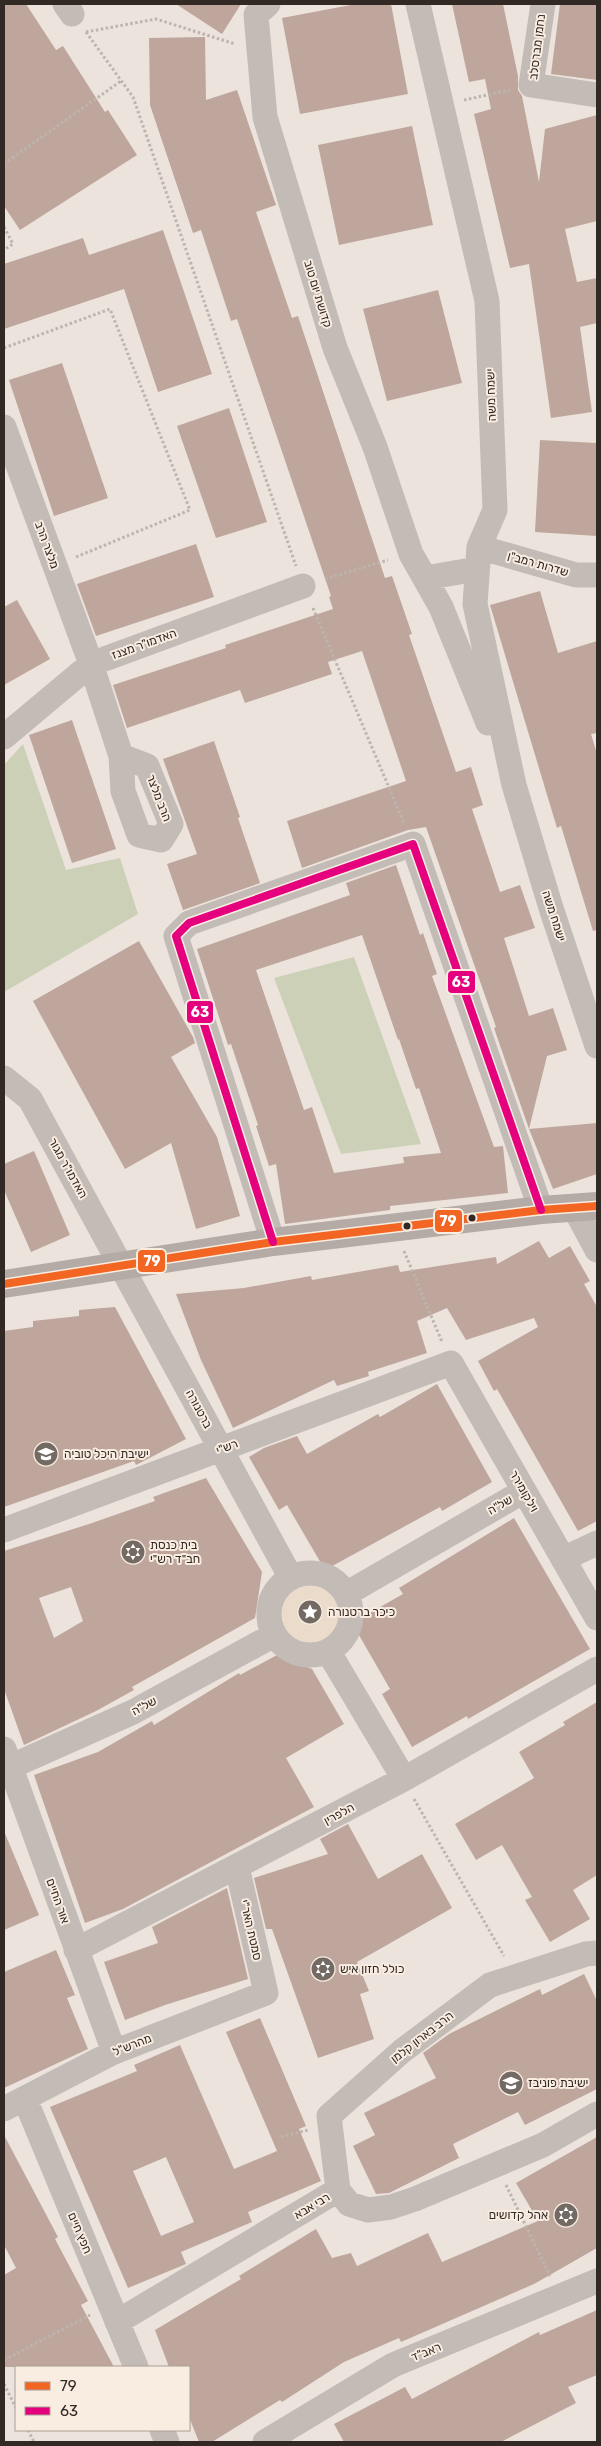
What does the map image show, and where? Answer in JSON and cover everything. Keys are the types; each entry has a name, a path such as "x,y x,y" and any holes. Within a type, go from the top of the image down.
{"street":[{"name":"קדושת יום טוב","path":"268,4 256,15 265,117 293,215 335,348 375,447 411,554 425,578"},
{"name":"ישמח משה","path":"418,4 487,301 495,510 478,558 475,604 514,786 551,908 597,1046"},
{"name":"נחמן מברסלב","path":"543,4 531,85 597,95"},
{"name":"מלצר הרב","path":"4,427 91,664"},
{"name":"שדרות רמב\"ן","path":"478,558 576,575 597,575"},
{"path":"425,578 478,558"},
{"name":"ישמח משה","path":"425,578 441,606 514,786"},
{"name":"האדמו\"ר מצנז","path":"4,737 91,664 303,586"},
{"path":"91,664 122,756"},
{"path":"273,1242 176,936 189,923 413,844 541,1210"},
{"name":"האדמו\"ר מגור","path":"4,1078 30,1099 122,1266"},
{"path":"4,1284 273,1242 541,1210 586,1207 597,1250"},
{"name":"ברטנורה","path":"122,1266 290,1578"},
{"name":"רש\"י","path":"4,1530 451,1363"},
{"name":"וילקומירר","path":"451,1363 597,1618"},
{"name":"של\"ה","path":"346,1594 524,1491"},
{"path":"563,1559 597,1543"},
{"path":"302,1574 327,1577 346,1594 350,1606 351,1620 347,1632 339,1644 328,1652 316,1655 298,1654 282,1645 274,1635 269,1616 273,1597 280,1586 290,1578 302,1574"},
{"name":"של\"ה","path":"7,1758 133,1712 274,1635"},
{"path":"328,1652 409,1789"},
{"name":"הלפרין","path":"76,1950 237,1867 409,1789 597,1669"},
{"name":"אור החיים","path":"7,1758 114,2052"},
{"name":"סמטת האר\"י","path":"237,1867 266,1993"},
{"name":"הרב בארון קלמן","path":"338,2190 329,2116 402,2051 490,1985 586,1954 597,1953"},
{"name":"מהרש\"ל","path":"14,2104 114,2052 266,1993"},
{"name":"חפץ חיים","path":"14,2104 114,2313 136,2366"},
{"name":"רבי אבא","path":"114,2313 338,2190 349,2204 368,2210 391,2207 415,2199 543,2145 597,2114"},
{"name":"ראב\"ד","path":"265,2442 392,2365 597,2282"}],"path":[{"path":"74,16 156,19 259,52"},
{"path":"74,16 133,97 303,586 413,844"},
{"path":"4,164 121,81"},
{"path":"442,106 531,85"},
{"path":"4,228 14,244 4,250"},
{"path":"4,348 110,308 190,510 55,566"},
{"path":"303,586 411,554"},
{"path":"394,1228 451,1363"},
{"path":"409,1789 516,1976"},
{"path":"496,2165 561,2296"},
{"path":"4,2360 114,2313"},
{"path":"4,2384 15,2406"}],"green space":[{"path":"23,744 66,870 120,858 138,914 4,992 4,765"},
{"path":"354,957 421,1144 341,1154 274,978"}],"shaded area":[{"name":"כיכר ברטנורה","path":"303,1582 317,1582 329,1587 338,1596 343,1608 341,1628 334,1639 317,1648 303,1648 291,1643 282,1634 277,1622 277,1608 282,1596 291,1587"}],"building":[{"path":"4,4 26,4 56,50 63,46 105,112 108,110 137,155 20,230 4,206"},
{"path":"176,4 241,4 222,34"},
{"path":"356,4 391,4 408,94 300,114 282,18"},
{"path":"452,4 503,4 518,76 518,90 522,96 539,182 545,129 597,115 597,221 565,229 577,282 597,278 597,323 580,327 592,412 551,418 529,264 510,268 474,114 491,109 485,79 469,82"},
{"path":"560,4 597,4 597,80 551,74"},
{"path":"205,37 206,100 237,90 276,205 256,212 292,318 298,316 385,578 392,576 412,634 409,635 456,772 471,767 483,805 472,809 500,892 520,885 535,928 504,938 529,1016 553,1008 567,1050 547,1056 529,1129 494,1028 496,1027 426,827 408,830 302,868 287,821 406,781 362,651 328,662 332,674 245,703 240,690 127,728 113,685 226,648 225,645 333,609 329,597 331,596 237,319 231,321 201,230 193,233 150,105 149,38"},
{"path":"412,126 433,225 339,245 318,145"},
{"path":"163,230 212,374 158,392 124,289 4,329 4,264 83,238 89,255"},
{"path":"438,290 462,383 387,401 363,309"},
{"path":"62,363 108,498 54,516 9,380"},
{"path":"229,408 267,522 216,538 177,426"},
{"path":"540,440 597,443 597,536 535,532"},
{"path":"196,544 214,597 96,636 77,584"},
{"path":"540,591 558,653 597,641 597,733 591,734 597,754 597,930 593,931 561,826 557,828 490,605"},
{"path":"17,600 50,659 4,685 4,607"},
{"path":"72,720 116,849 72,863 29,735"},
{"path":"214,741 260,883 183,910 167,864 197,854 163,759"},
{"path":"396,865 420,935 423,933 437,974 432,976 494,1147 503,1146 508,1193 390,1206 390,1210 285,1224 276,1164 269,1166 256,1126 258,1125 231,1044 228,1045 197,949 350,895 346,883","holes":["362,935 416,1089 419,1088 441,1153 403,1157 404,1163 334,1173 312,1107 304,1110 256,970"]},
{"path":"139,941 193,1037 195,1043 171,1057 217,1137 240,1216 196,1229 171,1143 125,1169 33,1001"},
{"path":"597,1123 597,1174 553,1189 529,1129"},
{"path":"34,1151 70,1235 31,1252 4,1190 4,1164"},
{"path":"539,1241 549,1258 570,1246 590,1281 584,1284 597,1307 597,1521 578,1531 497,1389 494,1391 478,1361 538,1327 534,1318 466,1340 447,1308 417,1321 427,1353 368,1372 369,1376 337,1386 334,1380 233,1428 201,1360 176,1294 244,1288 311,1276 312,1280 398,1265 400,1272 496,1257 497,1264"},
{"path":"115,1307 186,1439 136,1465 134,1461 4,1507 4,1331 33,1327 33,1321 79,1316 79,1310"},
{"path":"437,1384 492,1482 442,1511 440,1507 325,1570 287,1505 279,1510 249,1457 264,1448 297,1436 307,1454 378,1414 380,1417"},
{"path":"206,1478 262,1572 255,1618 132,1687 134,1690 96,1711 24,1745 4,1689 4,1551 155,1501 153,1497","holes":["71,1587 83,1621 54,1638 39,1598"]},
{"path":"514,1518 590,1649 468,1719 467,1716 412,1747 382,1694 390,1689 352,1623 403,1594 399,1588"},
{"path":"277,1655 312,1669 344,1724 286,1758 314,1807 123,1909 85,1923 34,1775 98,1752 152,1721 154,1725 239,1673 240,1675"},
{"path":"597,1702 597,1875 573,1890 590,1919 550,1942 525,1900 532,1897 502,1845 476,1860 455,1824 534,1778 519,1752 565,1725 563,1722"},
{"path":"348,1824 378,1879 422,1854 452,1908 357,1962 369,1991 360,1994 374,2039 318,2058 272,1929 266,1929 254,1878 328,1854 320,1839"},
{"path":"4,1831 39,1915 4,1930"},
{"path":"227,1888 248,1979 165,2005 125,2020 104,1962 158,1943 152,1927"},
{"path":"56,1950 75,1995 67,1998 88,2049 4,2088 4,1972"},
{"name":"ישיבת פוניבז","path":"584,1974 597,2001 597,2089 525,2125 518,2112 453,2144 459,2158 389,2193 376,2194 353,2146 375,2135 364,2113 436,2078 423,2053 449,2034 540,1989 542,1995"},
{"path":"260,2018 306,2126 299,2129 321,2181 248,2212 252,2222 181,2252 186,2264 128,2288 50,2107 137,2071 134,2065 180,2045 234,2169 277,2151 226,2032","holes":["166,2157 194,2222 161,2236 133,2171"]},
{"path":"4,2135 58,2237 55,2239 88,2301 81,2305 113,2366 4,2367 4,2275 16,2268 4,2245"},
{"path":"597,2137 597,2248 534,2284 401,2342 399,2338 344,2362 282,2402 280,2400 212,2442 199,2442 190,2420 190,2366 169,2366 155,2330 241,2279 239,2276 316,2229 332,2258 351,2253 357,2266 428,2233 442,2262 538,2221 516,2183"},
{"path":"597,2310 597,2375 568,2387 576,2403 501,2442 344,2442 334,2424 405,2387 412,2399 539,2332 540,2335"}],"transit line":[{"name":"63","path":"273,1242 176,936 189,923 413,844 541,1210"},
{"name":"79","path":"4,1284 273,1242 541,1210 597,1206"}],"place":[{"name":"ישיבת היכל טוביה","path":"46,1454"},
{"name":"בית כנסת חב\"ד רש\"י","path":"133,1552"},
{"name":"כיכר ברטנורה","path":"310,1612"},
{"name":"כולל חזון איש","path":"323,1969"},
{"name":"ישיבת פוניבז","path":"511,2083"},
{"name":"אהל קדושים","path":"566,2215"}]}
